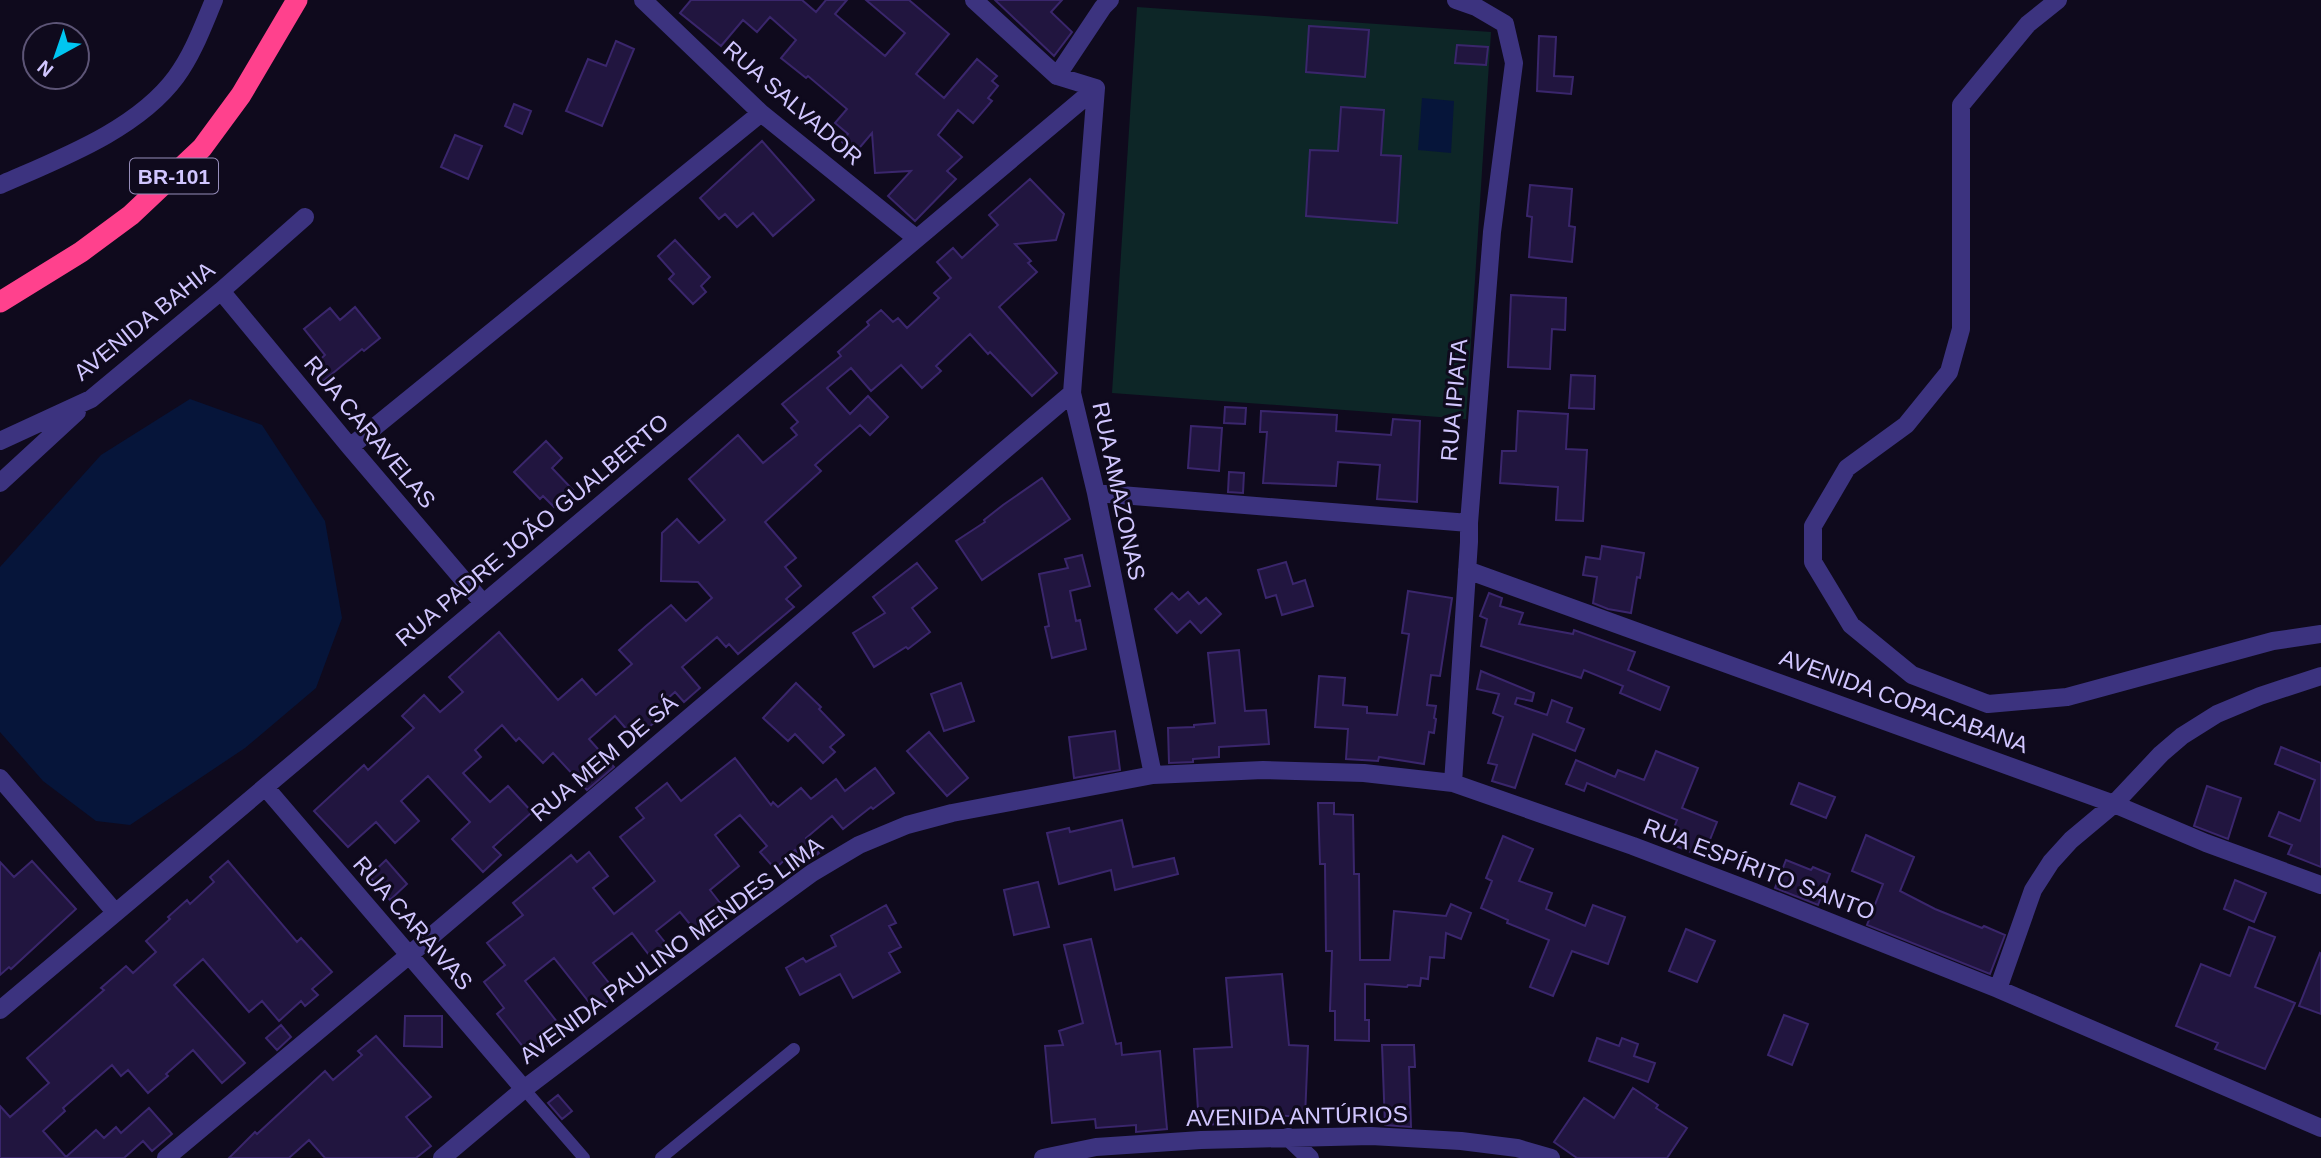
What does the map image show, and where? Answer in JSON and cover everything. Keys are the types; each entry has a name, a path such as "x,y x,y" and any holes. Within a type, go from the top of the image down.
{"highway":[{"name":"BR-101","path":"0,302 72,257 131,215 202,148 241,95 297,0"}],"street":[{"path":"0,185 65,156 115,129 148,106 176,77 195,44 214,0"},
{"name":"RUA SALVADOR","path":"643,0 761,113 916,238"},
{"path":"974,0 1057,76 1096,88"},
{"path":"1057,76 1110,0"},
{"name":"RUA IPIATA","path":"1453,783 1469,523 1492,232 1514,63 1505,24 1476,7 1456,0"},
{"path":"2058,0 2028,24 1961,105 1961,329 1949,372 1906,425 1847,468 1814,526 1813,562 1851,625 1902,667 1912,675 1988,704 2067,697 2273,641 2321,634"},
{"name":"RUA PADRE JOÃO GUALBERTO","path":"0,1010 1096,88"},
{"name":"RUA AMAZONAS","path":"1096,88 1072,393 1096,493 1153,775"},
{"path":"350,447 761,113"},
{"name":"AVENIDA BAHIA","path":"0,441 91,399 305,217"},
{"name":"RUA CARAVELAS","path":"220,291 483,603"},
{"name":"RUA MEM DE SÁ","path":"166,1158 1072,393"},
{"path":"0,483 91,399"},
{"path":"1096,493 1469,523"},
{"name":"AVENIDA COPACABANA","path":"1467,570 2115,804 2194,838 2321,885"},
{"path":"1998,989 2033,890 2051,862 2071,840 2115,804 2161,754 2182,736 2217,714 2260,696 2321,676"},
{"name":"RUA ESPÍRITO SANTO","path":"1153,775 1264,770 1364,774 1453,783 1645,850 1998,989 2321,1128"},
{"name":"AVENIDA PAULINO MENDES LIMA","path":"442,1158 524,1088 802,881 859,845 907,825 952,813 1153,775"},
{"path":"0,778 115,912"},
{"name":"RUA CARAIVAS","path":"266,788 524,1088"},
{"name":"AVENIDA ANTÚRIOS","path":"1043,1158 1096,1147 1288,1137 1371,1136 1461,1141 1517,1148 1551,1158"},
{"path":"1288,1137 1310,1158"}],"lane":[{"path":"661,1158 794,1049"},
{"path":"524,1088 584,1158"}],"green space":[{"path":"1137,7 1491,32 1466,419 1112,393"}],"water":[{"path":"1422,98 1454,101 1451,153 1418,150"},
{"path":"190,399 262,425 325,521 342,618 316,688 245,748 130,825 96,821 43,781 0,732 0,567 101,455"}],"building":[{"path":"691,0 802,0 816,12 826,0 847,0 835,14 885,56 905,33 866,0 909,0 949,34 916,74 944,98 977,59 997,76 992,81 998,86 988,98 992,101 973,123 958,110 938,135 962,157 947,171 956,179 915,221 888,196 911,171 875,173 872,133 855,153 842,142 848,134 835,123 847,109 808,76 806,78 781,58 796,40 770,17 757,32 743,20 721,46 680,13"},
{"path":"995,0 1062,0 1051,12 1072,32 1054,56"},
{"path":"1309,26 1369,30 1365,77 1306,72"},
{"path":"1539,36 1556,37 1554,76 1573,77 1571,94 1537,91"},
{"path":"616,41 634,49 602,126 566,111 588,59 606,66"},
{"path":"1457,45 1488,47 1486,65 1455,63"},
{"path":"514,104 531,111 522,134 505,126"},
{"path":"1341,107 1384,110 1381,155 1401,156 1397,223 1306,216 1310,150 1338,151"},
{"path":"455,135 482,146 468,179 441,167"},
{"path":"762,141 814,200 773,236 753,213 737,227 725,214 719,219 700,198"},
{"path":"1030,179 1064,214 1056,240 1015,244 1037,272 999,307 1057,373 1032,396 970,334 936,366 941,371 922,388 901,365 871,391 851,368 827,388 850,414 868,396 888,417 870,435 860,425 815,465 821,471 765,522 796,558 785,567 801,586 786,599 794,607 738,654 729,644 726,647 717,637 682,667 700,688 684,702 675,692 649,715 655,722 635,739 615,716 589,739 614,767 587,790 553,753 543,763 519,738 516,741 502,725 475,750 481,757 463,773 490,802 508,786 532,812 493,847 501,855 483,872 452,839 470,822 428,776 401,801 419,821 395,843 376,822 348,847 314,811 364,765 368,770 414,728 402,716 424,695 440,712 463,692 449,677 499,632 558,700 582,679 596,695 632,664 619,650 671,605 686,621 712,598 698,582 661,581 662,533 677,519 699,543 725,520 689,479 738,435 763,463 797,435 791,428 798,422 782,404 841,356 838,352 869,325 867,322 881,310 893,322 898,318 907,328 939,298 934,293 951,278 937,262 953,248 962,258 998,225 989,215"},
{"path":"1530,185 1572,189 1569,226 1575,227 1572,262 1529,257 1532,217 1527,216"},
{"path":"675,240 710,277 701,286 706,292 693,304 669,279 674,274 658,256"},
{"path":"1511,295 1566,298 1565,330 1552,329 1550,369 1508,367"},
{"path":"355,307 380,338 364,351 362,349 321,383 310,369 325,355 304,329 330,308 340,320"},
{"path":"1571,375 1595,376 1594,409 1569,408"},
{"path":"1225,407 1246,408 1245,424 1224,423"},
{"path":"1261,411 1337,415 1336,431 1391,435 1393,419 1420,421 1417,502 1377,499 1380,465 1338,462 1336,486 1263,483 1267,432 1260,432"},
{"path":"1518,411 1568,414 1566,449 1587,450 1583,521 1556,520 1558,487 1500,483 1502,451 1516,451"},
{"path":"1191,426 1222,428 1219,471 1188,468"},
{"path":"546,441 562,458 552,468 573,490 554,507 543,496 540,499 514,472"},
{"path":"1229,472 1244,473 1243,493 1228,492"},
{"path":"1042,478 1070,519 982,580 956,541"},
{"path":"1602,546 1644,553 1631,613 1593,603 1597,577 1583,575 1586,557 1600,559"},
{"path":"1082,555 1090,586 1070,591 1076,621 1080,620 1086,649 1052,658 1045,627 1049,626 1039,574 1068,568 1065,559"},
{"path":"1286,562 1293,584 1305,580 1313,606 1282,615 1276,595 1266,598 1258,570"},
{"path":"917,563 937,588 912,608 930,632 908,649 906,647 874,667 853,633 885,613 873,597"},
{"path":"1408,591 1452,598 1440,676 1431,675 1427,705 1436,706 1436,719 1434,733 1429,732 1424,764 1379,757 1378,761 1346,759 1348,729 1315,727 1319,676 1345,678 1343,705 1367,707 1367,713 1397,715 1409,634 1402,633"},
{"path":"1188,592 1199,604 1206,598 1221,614 1201,633 1190,621 1177,633 1155,609 1172,593 1179,600"},
{"path":"1489,593 1502,598 1500,606 1523,613 1519,624 1573,634 1574,630 1635,652 1628,670 1669,687 1660,710 1620,693 1623,686 1584,670 1581,678 1481,646 1487,619 1480,616"},
{"path":"1239,650 1245,711 1266,710 1269,744 1219,747 1219,757 1169,763 1168,728 1215,723 1208,653"},
{"path":"1481,671 1534,693 1532,701 1517,698 1515,704 1547,715 1552,700 1572,708 1567,722 1584,729 1575,751 1533,734 1515,788 1492,781 1497,765 1488,763 1503,717 1493,713 1499,694 1477,689"},
{"path":"796,683 844,735 830,747 835,752 823,763 795,734 788,741 763,718"},
{"path":"961,683 974,721 944,731 931,694"},
{"path":"1115,731 1120,770 1074,778 1069,737"},
{"path":"929,732 968,778 947,796 907,751"},
{"path":"2281,747 2321,763 2321,867 2288,854 2292,845 2269,836 2279,812 2300,821 2315,780 2275,764"},
{"path":"1656,751 1698,768 1682,808 1717,822 1703,857 1668,843 1677,820 1587,783 1584,791 1566,784 1576,760 1615,777 1618,770 1644,780"},
{"path":"735,758 771,805 773,802 778,807 801,788 811,799 836,779 845,791 875,768 894,793 843,829 832,816 806,838 819,853 806,863 795,850 775,869 760,852 767,846 740,815 715,835 739,866 710,890 727,912 698,934 680,912 656,931 672,951 656,964 632,933 593,963 617,993 596,1011 554,958 525,981 565,1032 532,1058 497,1014 504,1008 484,982 505,965 487,943 523,915 513,903 571,855 577,862 589,852 608,876 593,888 614,914 655,881 620,837 644,818 636,808 667,783 681,801"},
{"path":"1799,783 1835,797 1826,818 1791,804"},
{"path":"2207,786 2241,798 2228,839 2194,826"},
{"path":"1318,803 1334,803 1334,814 1353,815 1354,874 1359,874 1360,960 1390,960 1394,911 1446,916 1451,904 1471,913 1461,939 1446,933 1444,958 1430,957 1428,979 1421,978 1420,986 1365,984 1365,1020 1369,1020 1369,1041 1335,1040 1335,1011 1330,1011 1332,951 1326,951 1325,864 1320,864"},
{"path":"1122,820 1133,867 1174,858 1178,874 1115,890 1111,870 1059,884 1047,833 1069,828 1070,832"},
{"path":"1866,835 1914,857 1900,891 1935,909 2005,935 1990,974 1867,925 1883,884 1852,871"},
{"path":"1503,836 1533,849 1519,881 1552,893 1546,909 1585,926 1593,905 1625,917 1608,964 1572,951 1553,996 1530,987 1549,940 1507,923 1508,920 1481,908 1492,881 1486,878"},
{"path":"386,860 407,884 390,900 369,876"},
{"path":"1786,860 1830,874 1818,905 1775,888"},
{"path":"32,861 76,909 11,969 9,967 0,975 0,862 14,877"},
{"path":"228,861 297,942 301,938 332,972 312,989 318,995 305,1006 301,1001 279,1021 262,1001 249,1012 203,959 174,985 245,1063 222,1083 193,1050 148,1093 128,1070 121,1076 112,1065 63,1108 65,1111 43,1131 66,1157 96,1130 104,1138 116,1127 121,1133 149,1108 172,1134 152,1151 143,1141 124,1158 0,1158 0,1106 10,1117 49,1083 27,1058 104,990 101,988 126,966 133,973 156,952 146,941 187,900 190,904 214,882 210,877"},
{"path":"2235,880 2266,893 2254,922 2224,909"},
{"path":"1038,882 1049,927 1014,935 1004,890"},
{"path":"886,905 896,923 889,926 901,947 889,953 900,972 853,998 840,974 800,995 786,968 803,958 806,962 836,946 831,936"},
{"path":"2249,927 2275,937 2255,987 2295,1003 2265,1069 2215,1049 2218,1043 2176,1026 2201,964 2230,976"},
{"path":"1686,929 1715,941 1697,982 1669,971"},
{"path":"1091,939 1116,1044 1121,1043 1122,1055 1160,1051 1167,1129 1136,1132 1136,1125 1096,1128 1095,1119 1052,1123 1045,1046 1063,1045 1059,1031 1083,1023 1064,945"},
{"path":"2321,954 2321,1014 2299,1006"},
{"path":"1282,974 1289,1045 1308,1046 1305,1117 1269,1115 1269,1122 1199,1125 1194,1049 1232,1047 1226,978"},
{"path":"1784,1015 1808,1024 1792,1065 1768,1055"},
{"path":"405,1016 442,1016 442,1047 404,1046"},
{"path":"281,1025 291,1037 277,1050 266,1038"},
{"path":"376,1036 431,1097 406,1117 431,1146 416,1158 325,1158 309,1140 289,1158 229,1158 325,1071 333,1080 362,1055 358,1051"},
{"path":"1597,1038 1619,1046 1622,1038 1638,1044 1634,1056 1655,1063 1648,1082 1589,1061"},
{"path":"1382,1045 1414,1045 1415,1067 1409,1067 1411,1127 1385,1125"},
{"path":"1633,1088 1658,1105 1656,1108 1687,1128 1667,1158 1577,1158 1554,1142 1584,1098 1614,1118"},
{"path":"558,1095 572,1111 562,1119 548,1103"}]}
